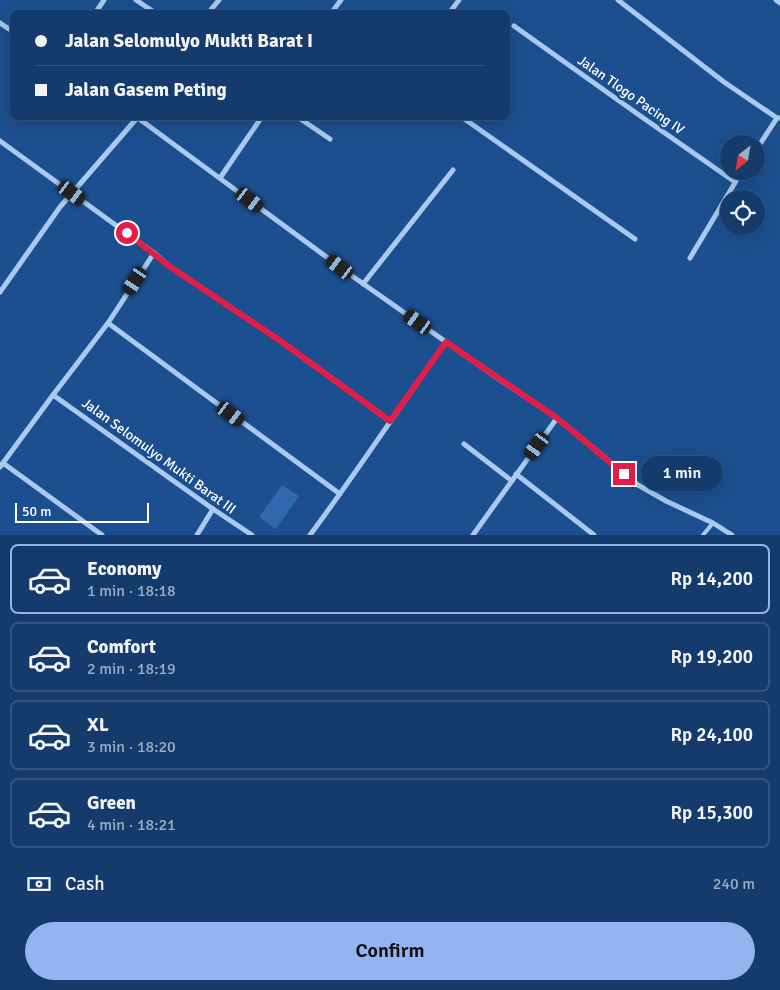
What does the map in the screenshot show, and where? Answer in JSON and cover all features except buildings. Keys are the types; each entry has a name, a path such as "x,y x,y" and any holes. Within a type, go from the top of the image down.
{"street":[{"path":"136,0 151,10"},
{"path":"211,10 219,0"},
{"path":"618,0 724,82 778,118 765,137"},
{"path":"776,0 780,4"},
{"name":"Jalan Tlogo Pacing IV","path":"514,26 735,182"},
{"path":"0,292 60,207 136,120"},
{"path":"141,120 363,284 557,418 638,485 666,501 713,522 732,535"},
{"path":"220,178 260,120"},
{"path":"302,120 330,139"},
{"path":"466,120 635,239"},
{"path":"0,141 154,253 169,266 282,342 390,421"},
{"path":"363,284 453,170"},
{"path":"690,258 735,182"},
{"path":"102,535 1,465 108,323 154,253"},
{"path":"108,323 340,494"},
{"path":"310,535 446,342"},
{"name":"Jalan Selomulyo Mukti Barat III","path":"53,395 252,535"},
{"path":"472,535 557,418"},
{"path":"464,444 512,481"},
{"path":"516,474 594,535"},
{"path":"197,535 213,509"}],"lane":[{"path":"703,535 713,522"}],"shaded area":[{"path":"282,485 299,496 276,529 259,517"}],"route":[{"path":"127,233 169,266 282,342 390,421 446,342 557,418 624,474"}]}
